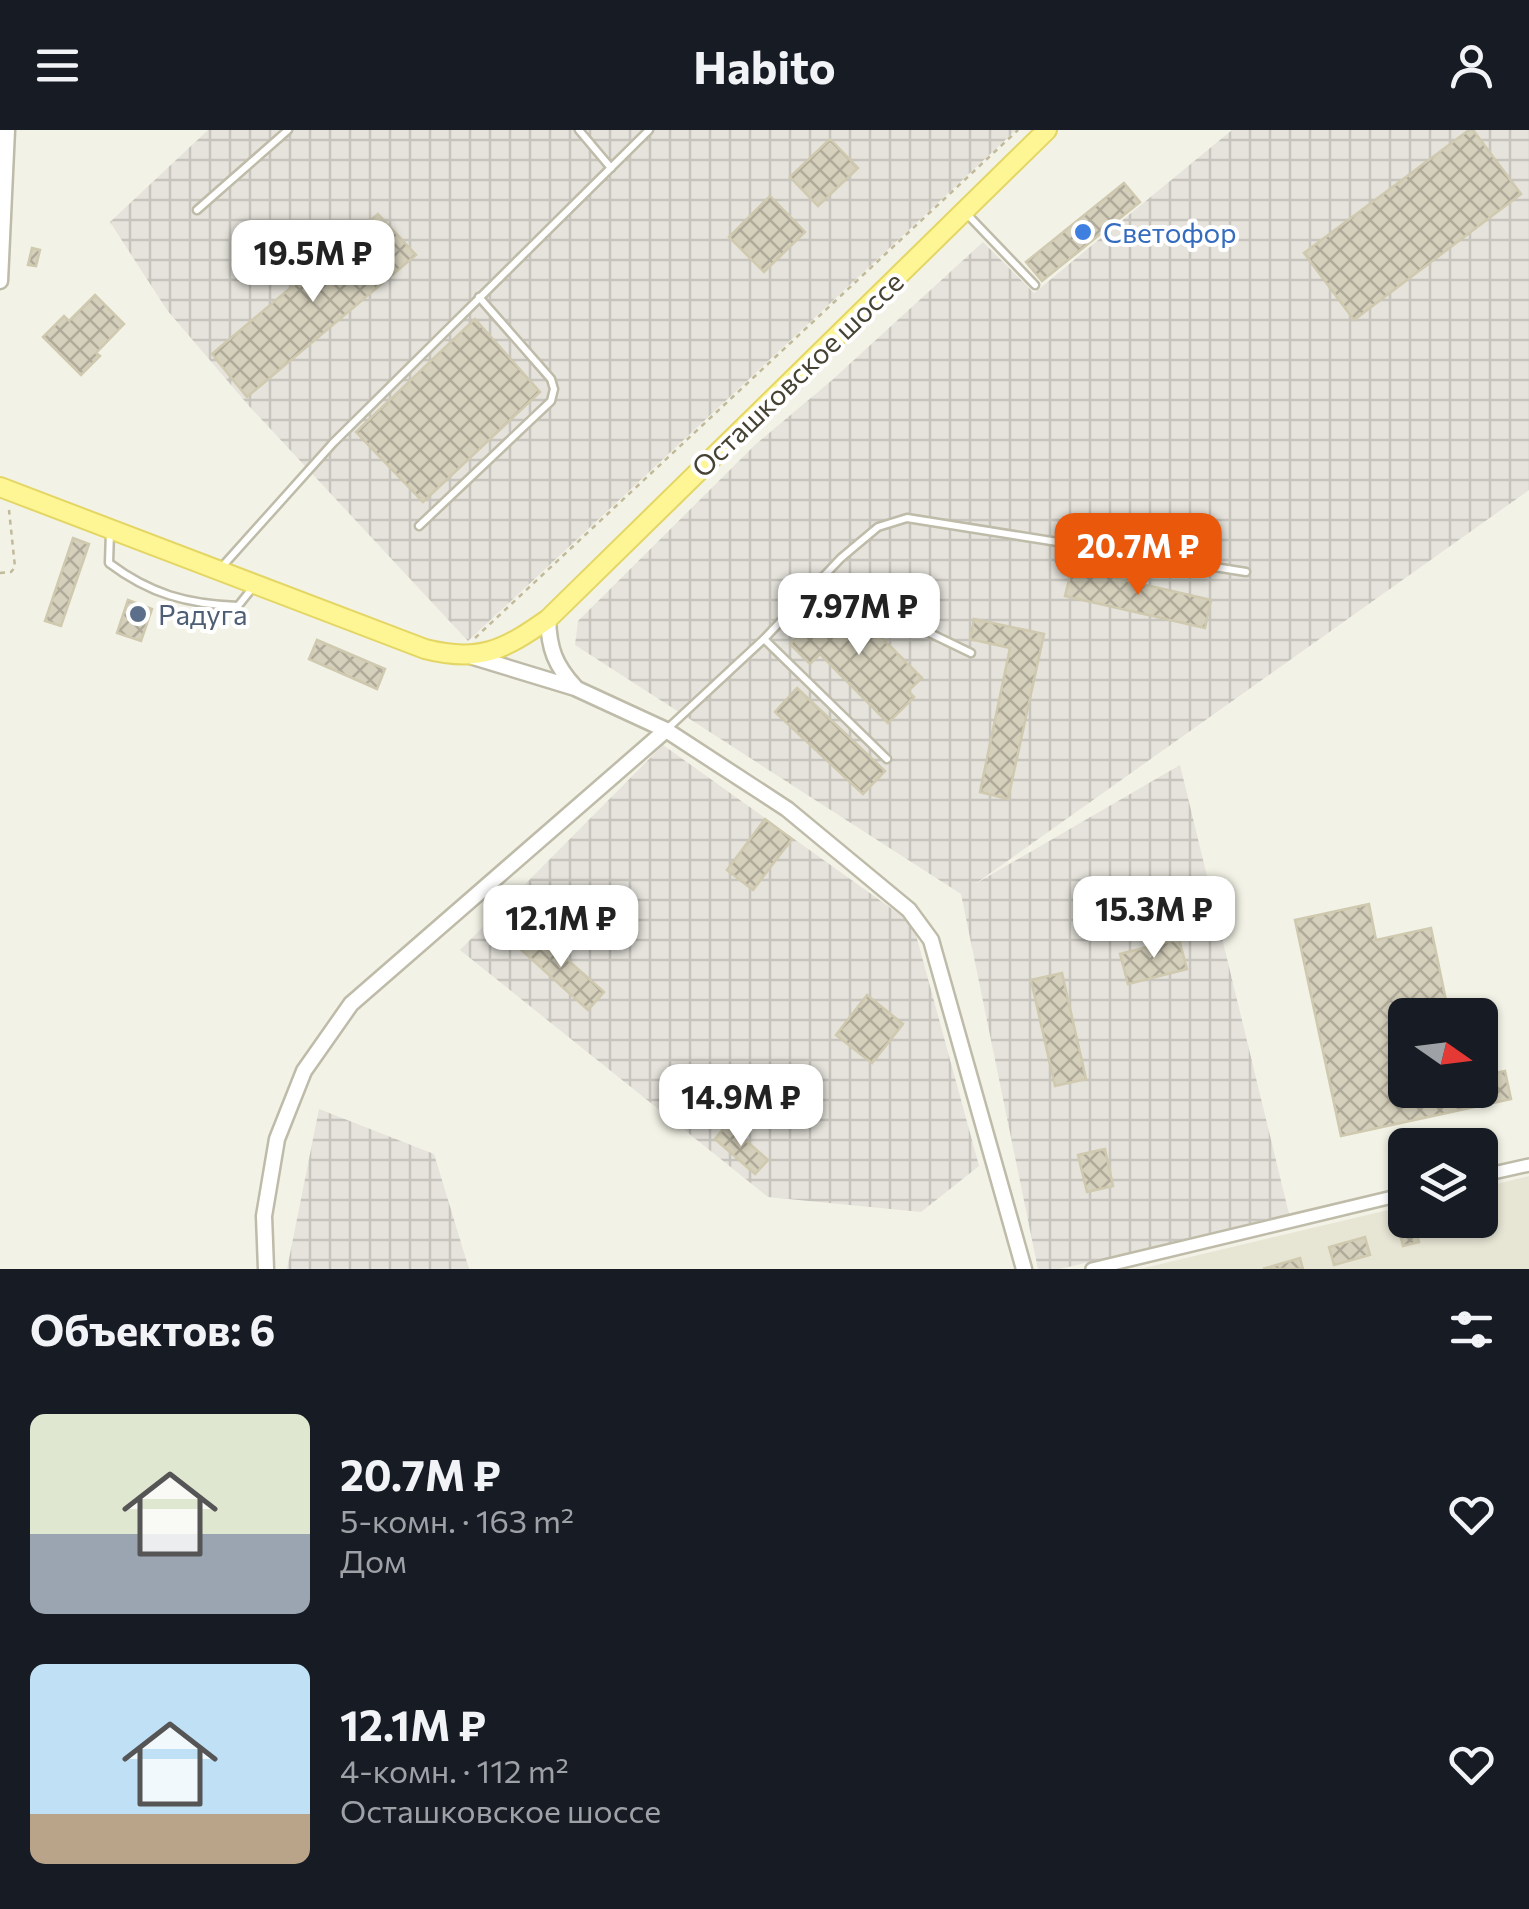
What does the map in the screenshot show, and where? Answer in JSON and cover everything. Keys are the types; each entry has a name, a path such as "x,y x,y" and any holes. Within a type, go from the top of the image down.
{"main road":[{"name":"Осташковское шоссе","path":"462,656 516,642 548,619 1047,130"},
{"path":"6,491 425,649 462,656"}],"street":[{"path":"0,280 8,130"},
{"path":"548,619 550,649 559,670 576,688"},
{"path":"462,656 576,688 666,730 787,810 909,910 931,940 1024,1269"},
{"path":"266,1269 264,1216 276,1138 304,1072 351,1004 666,730"},
{"path":"1498,1172 1529,1165"},
{"path":"1092,1269 1388,1198"}],"lane":[{"path":"197,210 288,130"},
{"path":"579,130 610,168"},
{"path":"219,570 333,444 650,130"},
{"path":"964,211 1035,285"},
{"path":"419,526 551,401 554,390 551,378 479,297"},
{"path":"666,730 878,526 907,518 1246,572"},
{"path":"110,530 109,564 137,584 197,604 238,606 256,584"},
{"path":"823,577 972,653"},
{"path":"764,638 887,759"}],"path":[{"path":"462,656 1018,130"},
{"path":"0,573 11,572 15,567 6,491"}],"shaded area":[{"path":"208,130 1016,130 468,641 249,406 167,310 110,222"},
{"path":"1232,130 1529,130 1529,490 975,884 1180,765 1289,1214 1060,1269 1038,1269 961,894 575,645 578,621 756,444 983,242 1034,293"},
{"path":"663,745 913,924 979,1166 921,1212 768,1197 460,950"},
{"path":"319,1109 434,1154 469,1269 287,1269"},
{"path":"1529,1176 1529,1269 1140,1269 1388,1210 1388,1238 1498,1238 1498,1184"}],"building":[{"path":"1473,130 1521,194 1354,320 1304,253"},
{"path":"830,139 858,168 818,206 790,177"},
{"name":"Светофор","path":"1124,183 1140,202 1042,281 1026,262"},
{"path":"770,196 805,232 764,272 729,237"},
{"path":"378,214 416,255 247,397 212,354"},
{"path":"32,248 40,250 36,266 28,265"},
{"path":"95,295 124,324 81,375 43,337 64,316 69,321"},
{"path":"475,319 540,392 423,502 356,432"},
{"path":"73,538 89,544 61,626 45,621"},
{"path":"1072,568 1211,600 1205,628 1065,596"},
{"path":"825,598 840,613 849,605 922,678 908,691 914,697 888,723 820,654 810,664 790,644 812,623 807,617"},
{"path":"128,600 152,609 141,641 117,633"},
{"path":"974,619 1044,634 1008,799 980,792 1010,648 970,639"},
{"path":"317,640 385,669 377,689 309,659"},
{"path":"797,688 885,771 863,794 775,712"},
{"path":"765,819 792,839 753,890 727,870"},
{"path":"1369,904 1376,940 1431,928 1445,998 1388,998 1388,1108 1470,1108 1341,1136 1295,920"},
{"path":"534,930 604,992 588,1010 518,947"},
{"path":"1179,939 1187,969 1128,984 1120,954"},
{"path":"1062,973 1086,1079 1055,1086 1031,980"},
{"path":"867,995 903,1024 872,1063 836,1035"},
{"path":"1505,1071 1511,1099 1498,1102 1498,1072"},
{"path":"727,1124 768,1160 755,1174 715,1139"},
{"path":"1105,1149 1113,1186 1087,1192 1078,1155"},
{"path":"1365,1237 1370,1255 1334,1265 1329,1247"},
{"path":"1401,1238 1418,1238 1419,1242 1403,1246"},
{"path":"1300,1258 1303,1269 1263,1269"}],"place":[{"name":"Светофор","path":"1083,232"},
{"name":"Радуга","path":"138,614"}]}
